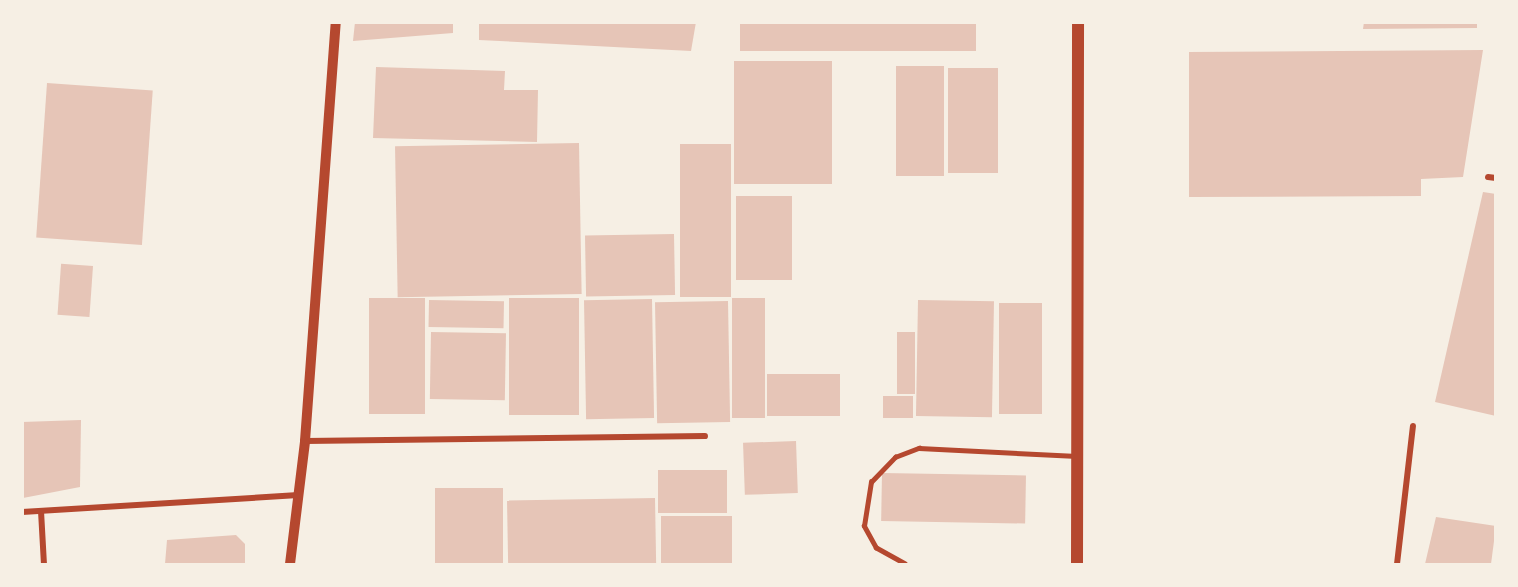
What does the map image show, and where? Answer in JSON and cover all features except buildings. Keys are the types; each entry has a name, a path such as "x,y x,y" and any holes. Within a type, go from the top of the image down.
{"main road":[{"path":"1077,564 1078,22"}],"street":[{"path":"290,564 305,441 336,22"},
{"path":"1396,564 1413,426"},
{"path":"305,441 705,436"},
{"path":"22,512 298,495"},
{"path":"40,511 44,564"}],"lane":[{"path":"904,564 876,548 864,526 871,482 895,457 919,448 1077,456"}]}
